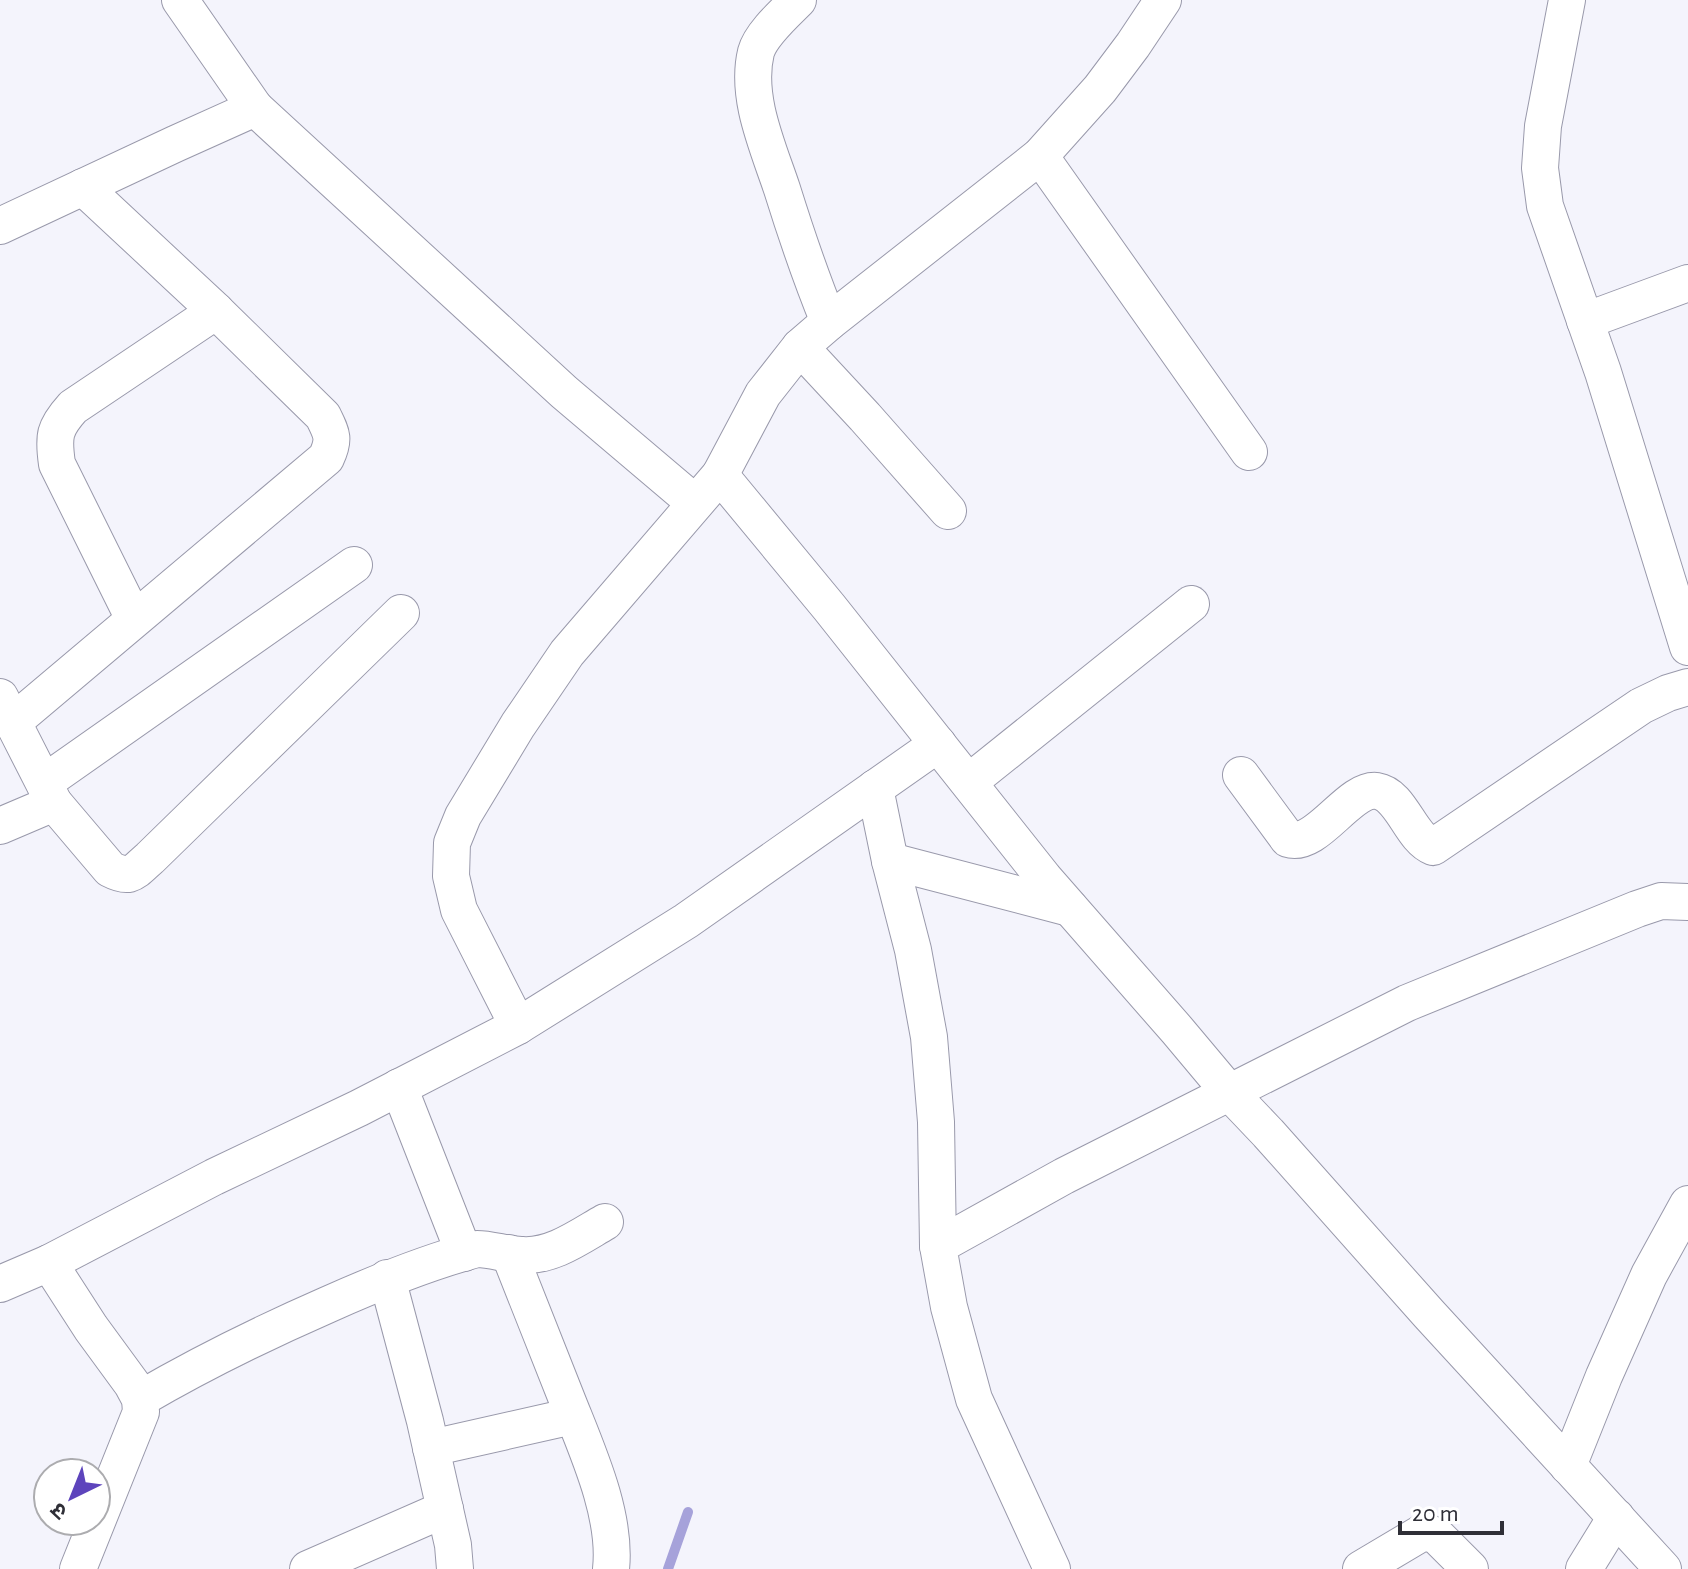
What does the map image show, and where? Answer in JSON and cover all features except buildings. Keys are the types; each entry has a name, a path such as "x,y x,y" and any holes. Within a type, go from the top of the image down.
{"street":[{"path":"180,0 255,108 564,392 695,503"},
{"path":"798,0 775,23 757,49 753,77 759,117 808,271 829,322"},
{"path":"518,1026 459,910 451,876 452,843 463,816 518,725 567,653 720,475 763,394 800,347 1040,156 1100,89 1163,0"},
{"path":"1567,0 1543,126 1540,168 1545,206 1585,321 1688,647"},
{"path":"0,226 255,108"},
{"path":"1040,156 1249,452"},
{"path":"83,187 323,416 333,443 326,458 134,619 6,709 50,792 110,869 122,875 133,873 401,613"},
{"path":"1585,321 1688,283"},
{"path":"134,619 57,464 53,441 59,422 73,407 216,311"},
{"path":"800,347 948,511"},
{"path":"720,475 1044,878 1229,1092 1663,1569"},
{"path":"0,826 354,565"},
{"path":"969,782 1191,604"},
{"path":"1241,775 1288,839 1296,842 1307,838 1359,796 1372,790 1383,793 1393,801 1425,842 1433,847 1641,706 1688,687"},
{"path":"0,1284 49,1263 518,1026 686,921 938,744"},
{"path":"875,788 913,950 929,1037 936,1122 938,1246 949,1307 974,1399 1052,1569"},
{"path":"890,861 1070,908"},
{"path":"938,1246 1064,1176 1407,1003 1637,909 1661,901 1688,902"},
{"path":"399,1087 464,1253"},
{"path":"1568,1466 1649,1275 1688,1204"},
{"path":"140,1399 282,1325 387,1278 477,1249 537,1256 563,1246 605,1222"},
{"path":"509,1253 605,1504 611,1569"},
{"path":"49,1263 140,1399 141,1412 78,1569"},
{"path":"387,1278 431,1448 453,1545 455,1569"},
{"path":"431,1448 573,1416"},
{"path":"308,1569 445,1509"},
{"path":"1584,1569 1616,1517"},
{"path":"1361,1569 1425,1531 1438,1537 1470,1569"}],"waterway":[{"path":"668,1569 688,1512"}]}
